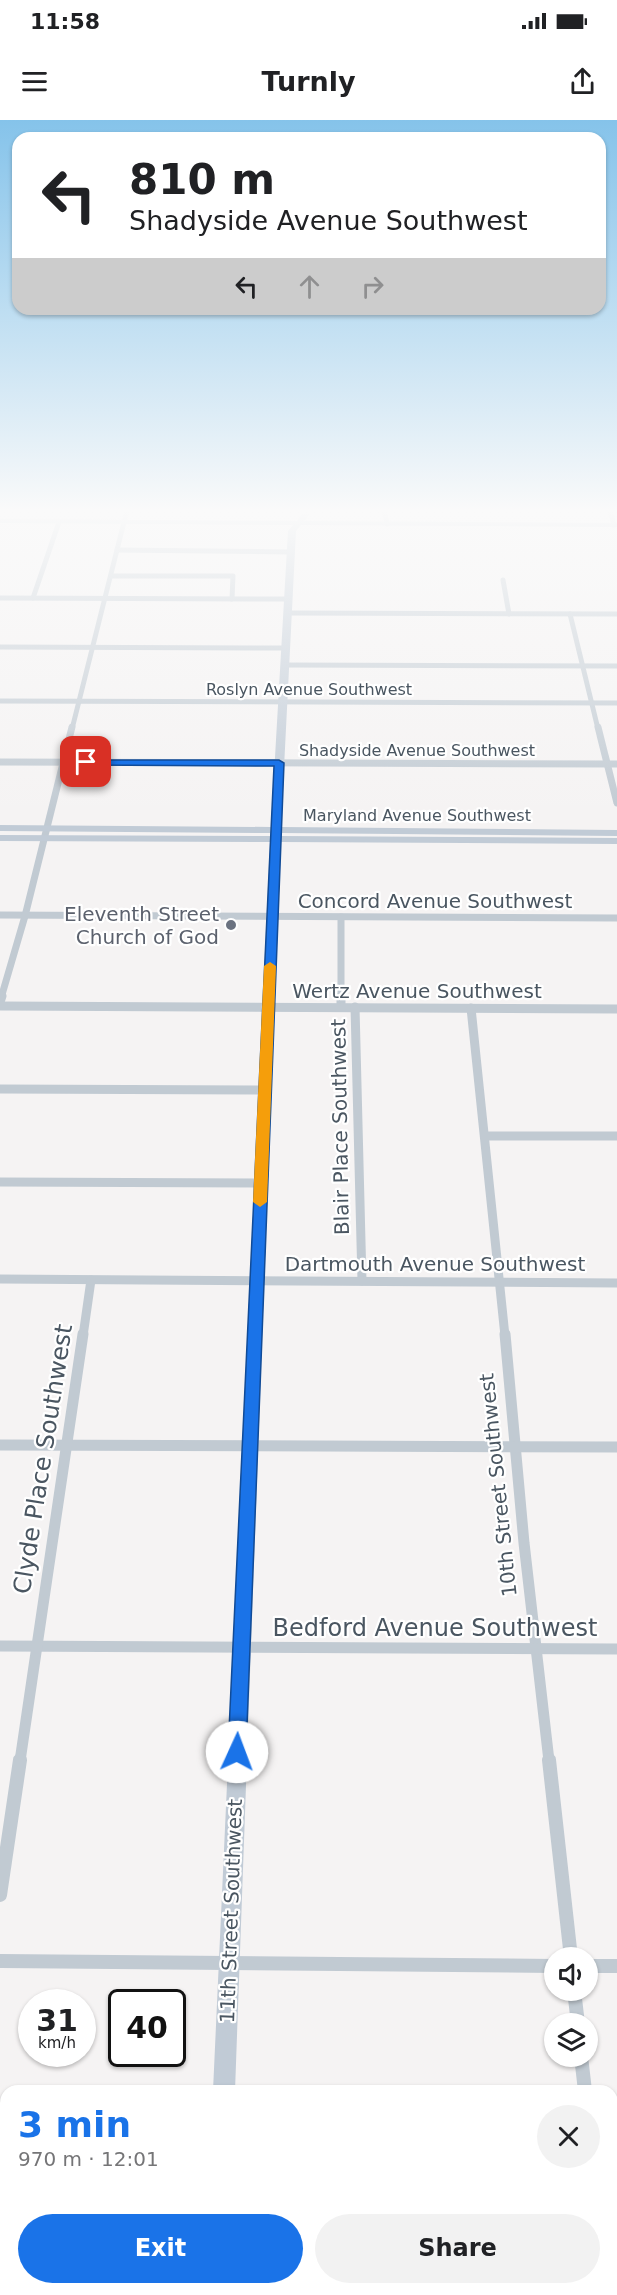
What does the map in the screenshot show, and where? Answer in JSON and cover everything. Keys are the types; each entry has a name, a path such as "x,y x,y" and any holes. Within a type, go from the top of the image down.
{"street":[{"path":"0,1004 25,916 101,616"},
{"name":"11th Street Southwest","path":"224,2085 268,1007 288,616"},
{"path":"570,616 617,803"},
{"path":"0,647 286,648"},
{"path":"284,665 617,666"},
{"name":"Roslyn Avenue Southwest","path":"0,701 617,703"},
{"name":"Shadyside Avenue Southwest","path":"0,762 617,764"},
{"name":"Maryland Avenue Southwest","path":"0,828 46,833 617,833"},
{"name":"Maryland Avenue Southwest","path":"0,838 46,833"},
{"name":"Maryland Avenue Southwest","path":"276,834 617,840"},
{"name":"Concord Avenue Southwest","path":"0,915 617,918"},
{"name":"Blair Place Southwest","path":"340,917 341,1007"},
{"name":"Wertz Avenue Southwest","path":"0,1004 617,1009"},
{"name":"Blair Place Southwest","path":"355,1007 362,1281"},
{"name":"10th Street Southwest","path":"471,1008 514,1446 570,1947"},
{"path":"0,1089 265,1090"},
{"path":"485,1136 617,1136"},
{"path":"0,1182 261,1183"},
{"name":"Dartmouth Avenue Southwest","path":"0,1280 617,1283"},
{"name":"Clyde Place Southwest","path":"0,1895 91,1280"},
{"path":"0,1445 617,1447"},
{"name":"Bedford Avenue Southwest","path":"0,1646 617,1649"},
{"path":"0,1961 544,1966"},
{"path":"598,1966 617,1966"},
{"path":"582,2067 584,2085"}],"slow traffic":[{"path":"260,1202 270,966"}],"place":[{"name":"Eleventh Street Church of God","path":"231,925"}],"route":[{"path":"86,762 279,763 237,1752"}]}
